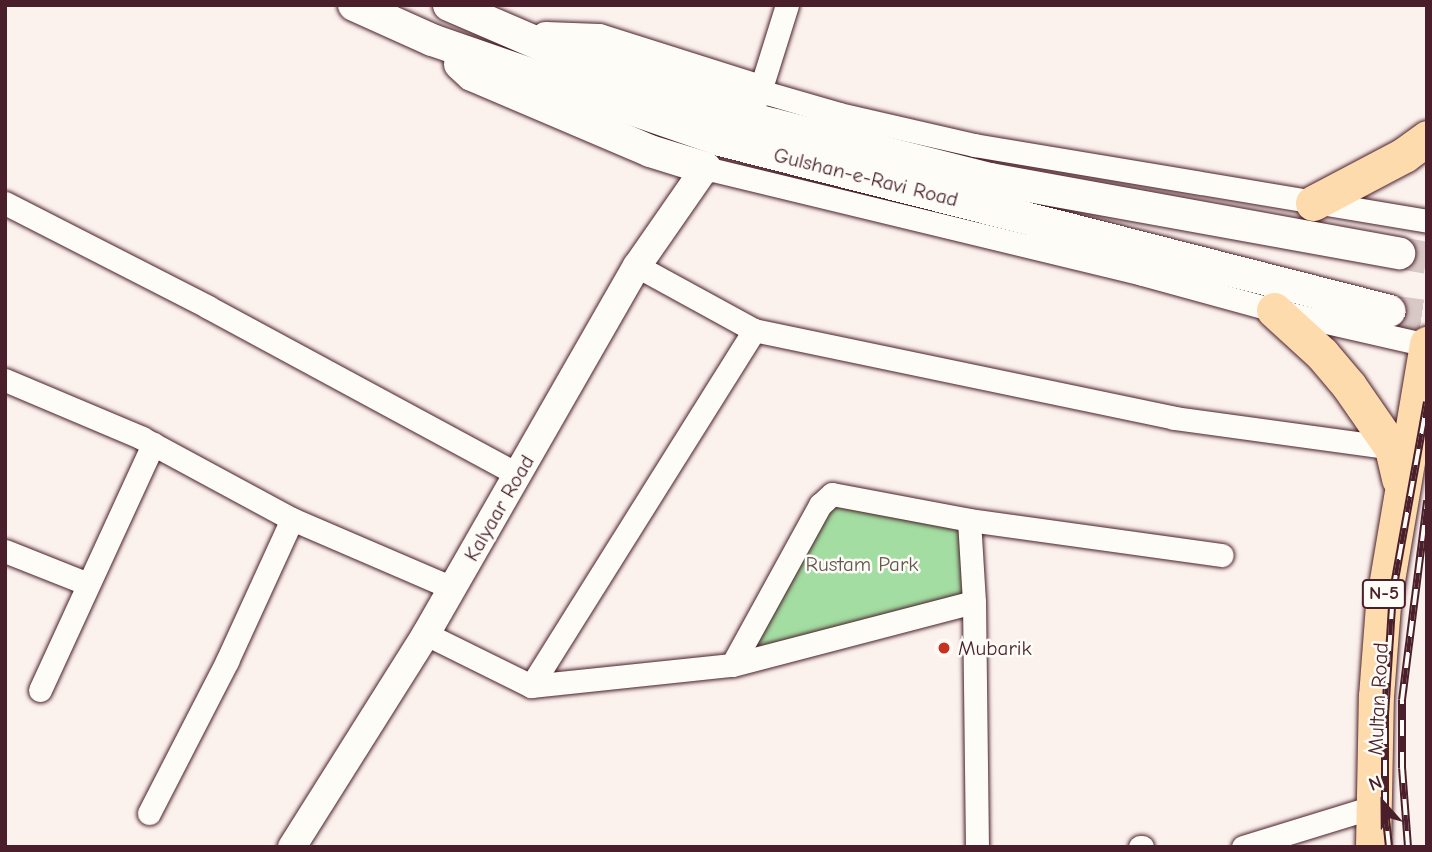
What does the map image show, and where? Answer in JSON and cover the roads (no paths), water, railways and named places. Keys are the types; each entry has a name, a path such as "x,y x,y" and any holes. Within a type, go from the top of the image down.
{"main road":[{"name":"Gulshan-e-Ravi Road","path":"354,5 432,40 720,140 1390,311"},
{"name":"Gulshan-e-Ravi Road","path":"449,5 572,58 731,113 990,179 1399,253"},
{"path":"524,37 599,40 760,91"},
{"path":"432,40 472,75 650,151 705,168"},
{"path":"1312,203 1404,155 1427,138"},
{"path":"1274,310 1322,354 1349,386 1392,448 1401,489"},
{"name":"Multan Road","path":"1373,847 1383,604 1427,344"}],"street":[{"path":"787,5 760,91 839,114 974,145 1427,221"},
{"path":"705,168 1142,274 1274,310 1427,344"},
{"name":"Kalyaar Road","path":"292,847 426,634 637,266 705,168"},
{"path":"5,203 208,307 519,475"},
{"path":"637,266 754,330 1174,418 1392,448"},
{"path":"531,686 754,330"},
{"path":"5,380 153,444 292,519 452,588"},
{"path":"40,690 153,444"},
{"path":"732,665 820,505 831,494 969,520 1222,555"},
{"path":"149,813 227,661 292,519"},
{"path":"969,520 974,602 977,847"},
{"path":"5,551 88,584"},
{"path":"426,634 531,686 732,665 974,602"},
{"path":"1243,847 1373,807"}],"tunnel":[{"path":"1399,253 1427,258"},
{"path":"1390,311 1427,316"}],"railway":[{"path":"1389,847 1385,808 1385,715 1393,591 1427,402"},
{"path":"1408,847 1402,768 1402,700 1427,501"}],"place":[{"name":"Mubarik","path":"944,648"}],"park label":[{"name":"Rustam Park","path":"862,564"}]}
